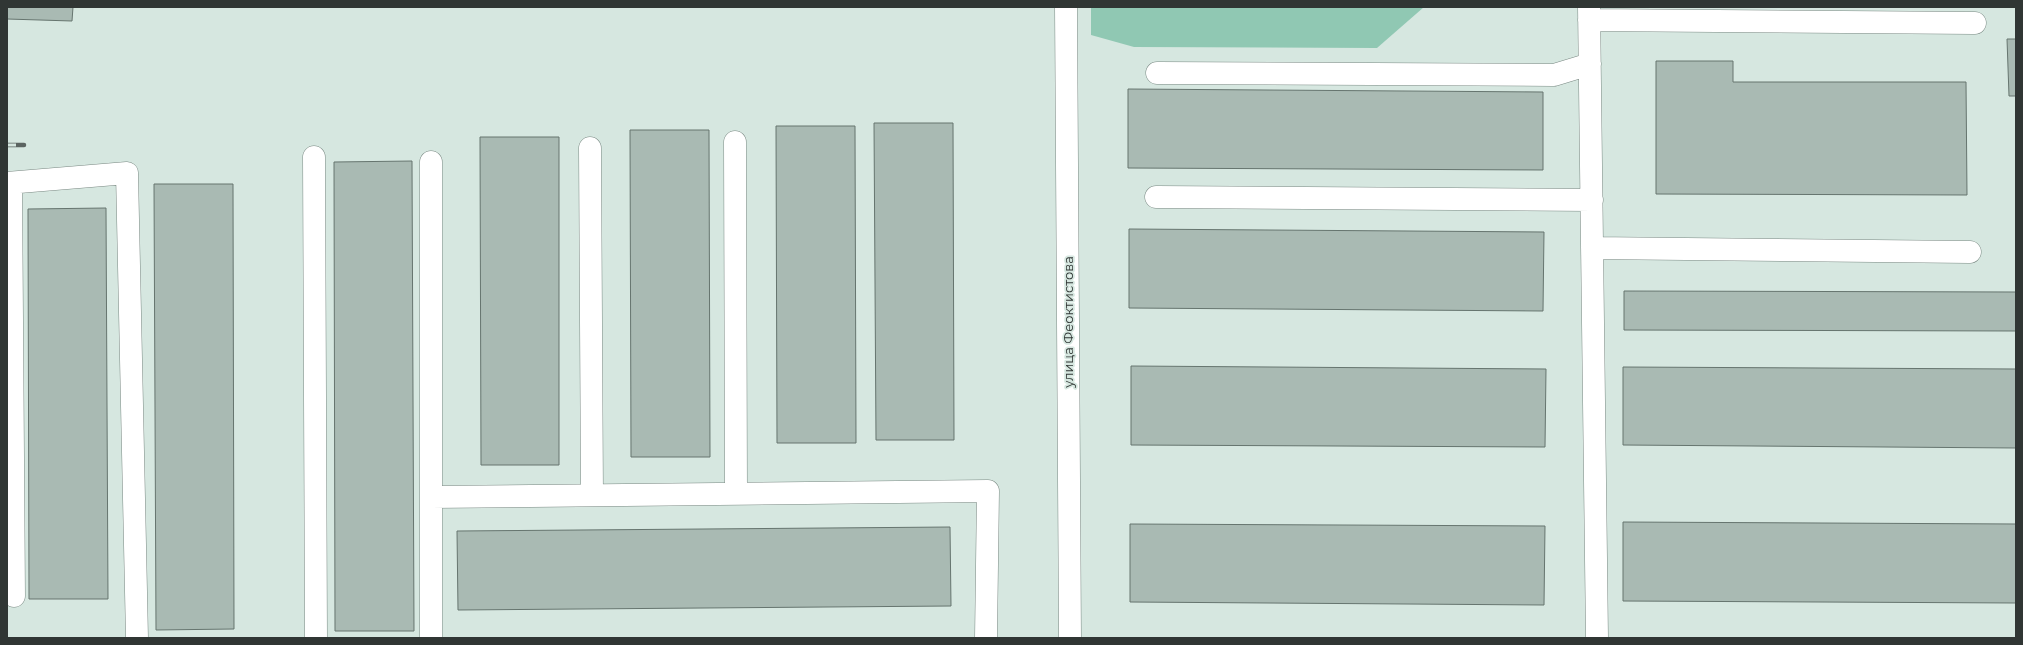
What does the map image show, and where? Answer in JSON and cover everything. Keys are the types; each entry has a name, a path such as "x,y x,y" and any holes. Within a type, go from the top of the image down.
{"street":[{"name":"улица Феоктистова","path":"1066,7 1070,638"},
{"path":"1597,638 1589,13 1679,14 1975,23"},
{"path":"1157,73 1554,74 1590,64"},
{"path":"735,142 736,494"},
{"path":"590,148 592,495"},
{"path":"314,157 316,638"},
{"path":"431,638 432,162"},
{"path":"14,596 9,183 127,173 137,638"},
{"path":"1156,197 1592,200"},
{"path":"1592,248 1970,252"},
{"path":"431,497 988,491 986,638"}],"green space":[{"path":"1091,7 1424,7 1377,48 1134,47 1091,35"}],"building":[{"path":"7,7 73,7 72,21 7,19"},
{"path":"2007,39 2016,39 2016,96 2009,96"},
{"path":"1656,61 1733,61 1733,82 1966,82 1967,195 1656,194"},
{"path":"1128,89 1543,92 1543,170 1128,168"},
{"path":"874,123 953,123 954,440 876,440"},
{"path":"776,126 855,126 856,443 777,443"},
{"path":"630,130 709,130 710,457 631,457"},
{"path":"480,137 559,137 559,465 481,465"},
{"path":"412,161 414,631 335,631 334,162"},
{"path":"154,184 233,184 234,629 156,630"},
{"path":"106,208 108,599 29,599 28,209"},
{"path":"1129,229 1544,232 1543,311 1129,308"},
{"path":"1624,291 2016,292 2016,331 1624,330"},
{"path":"1131,366 1546,369 1545,447 1131,445"},
{"path":"1623,367 2016,369 2016,448 1623,445"},
{"path":"1623,522 2016,524 2016,603 1623,601"},
{"path":"1130,524 1545,526 1544,605 1130,602"},
{"path":"950,527 951,606 458,610 457,531"}],"railway":[{"path":"7,145 24,145"}]}
